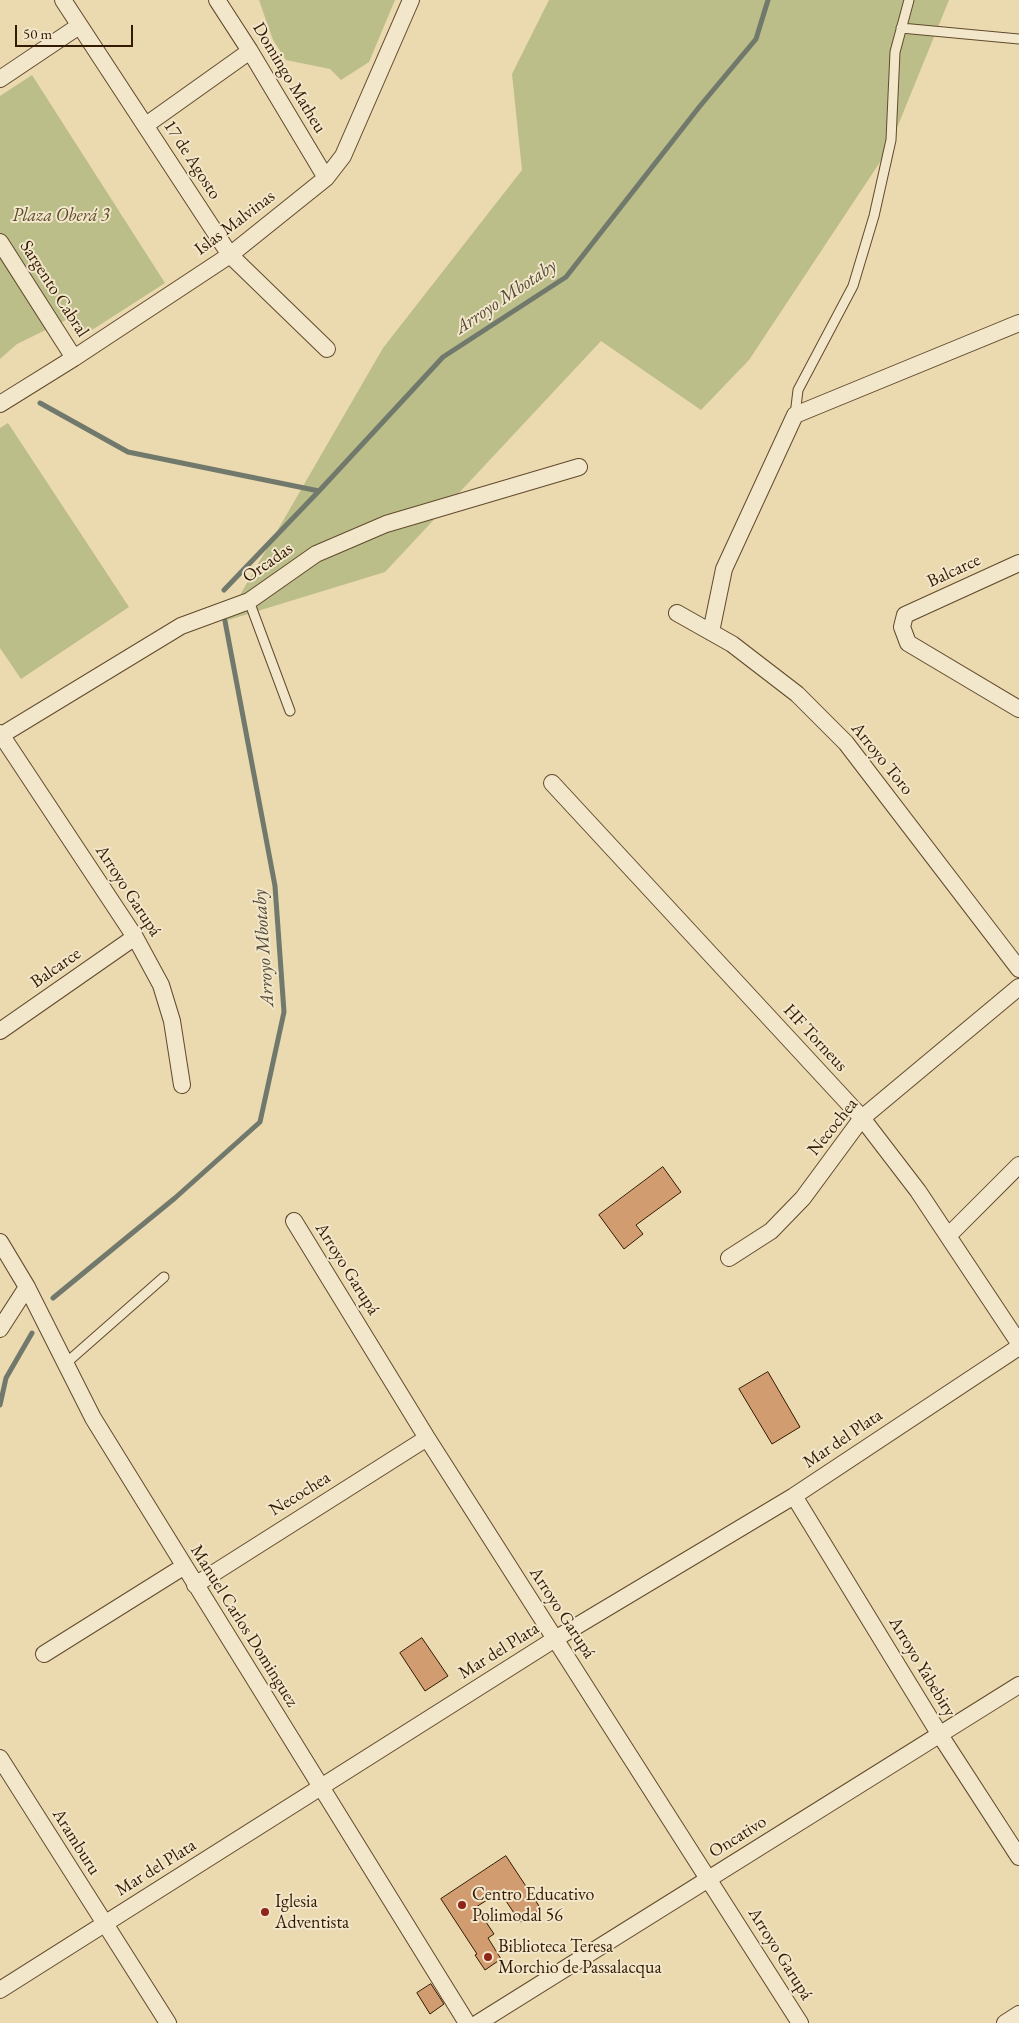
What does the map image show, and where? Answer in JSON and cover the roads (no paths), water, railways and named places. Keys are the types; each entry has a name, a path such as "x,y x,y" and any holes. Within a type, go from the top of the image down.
{"street":[{"name":"17 de Agosto","path":"63,0 230,255 327,349"},
{"name":"Domingo Matheu","path":"217,0 250,51 326,178"},
{"name":"Islas Malvinas","path":"0,404 74,358 230,255 326,178 343,156 411,0"},
{"path":"0,79 79,26"},
{"path":"146,125 250,51"},
{"name":"Sargento Cabral","path":"0,242 74,358"},
{"path":"711,632 724,569 795,415 1019,323"},
{"name":"Orcadas","path":"0,735 181,626 249,601 316,554 386,524 579,466"},
{"name":"Balcarce","path":"1019,563 905,615 902,627 908,643 1019,709"},
{"name":"Arroyo Toro","path":"677,613 732,644 797,694 846,743 1019,969"},
{"name":"Arroyo Garupá","path":"0,735 135,937 161,986 172,1021 182,1085"},
{"name":"HF Torneus","path":"552,782 862,1118 918,1190 1019,1345"},
{"name":"Balcarce","path":"0,1031 135,937"},
{"name":"Necochea","path":"729,1258 770,1231 803,1198 862,1118 1019,987"},
{"path":"948,1236 1019,1165"},
{"name":"Arroyo Garupá","path":"294,1221 427,1438 800,2023"},
{"name":"Manuel Carlos Dominguez","path":"0,1242 26,1287 93,1418 467,2023"},
{"path":"0,1329 26,1287"},
{"name":"Mar del Plata","path":"0,1990 555,1639 794,1496 1019,1345"},
{"name":"Necochea","path":"195,1584 427,1438"},
{"name":"Arroyo Yabebiry","path":"794,1496 940,1734 1019,1857"},
{"path":"44,1654 183,1566"},
{"name":"Oncativo","path":"478,2023 1019,1685"},
{"name":"Aramburu","path":"0,1758 168,2023"},
{"path":"1005,2023 1019,2014"}],"lane":[{"path":"795,415 798,390 853,286 874,216 891,140 895,52 909,0"},
{"path":"901,28 1019,39"},
{"path":"249,601 290,711"},
{"path":"65,1364 164,1277"}],"waterway":[{"name":"Arroyo Mbotaby","path":"224,590 443,357 566,277 700,106 756,39 768,0"},
{"path":"40,403 128,452 319,491"},
{"name":"Arroyo Mbotaby","path":"53,1298 175,1198 260,1122 284,1012 275,886 225,621"},
{"name":"Arroyo Mbotaby","path":"0,1405 6,1378 32,1333"}],"place":[{"name":"Centro Educativo Polimodal 56","path":"462,1905"},
{"name":"Iglesia Adventista","path":"265,1912"},
{"name":"Biblioteca Teresa Morchio de Passalacqua","path":"488,1957"}],"park label":[{"name":"Plaza Oberá 3","path":"61,216"}]}
